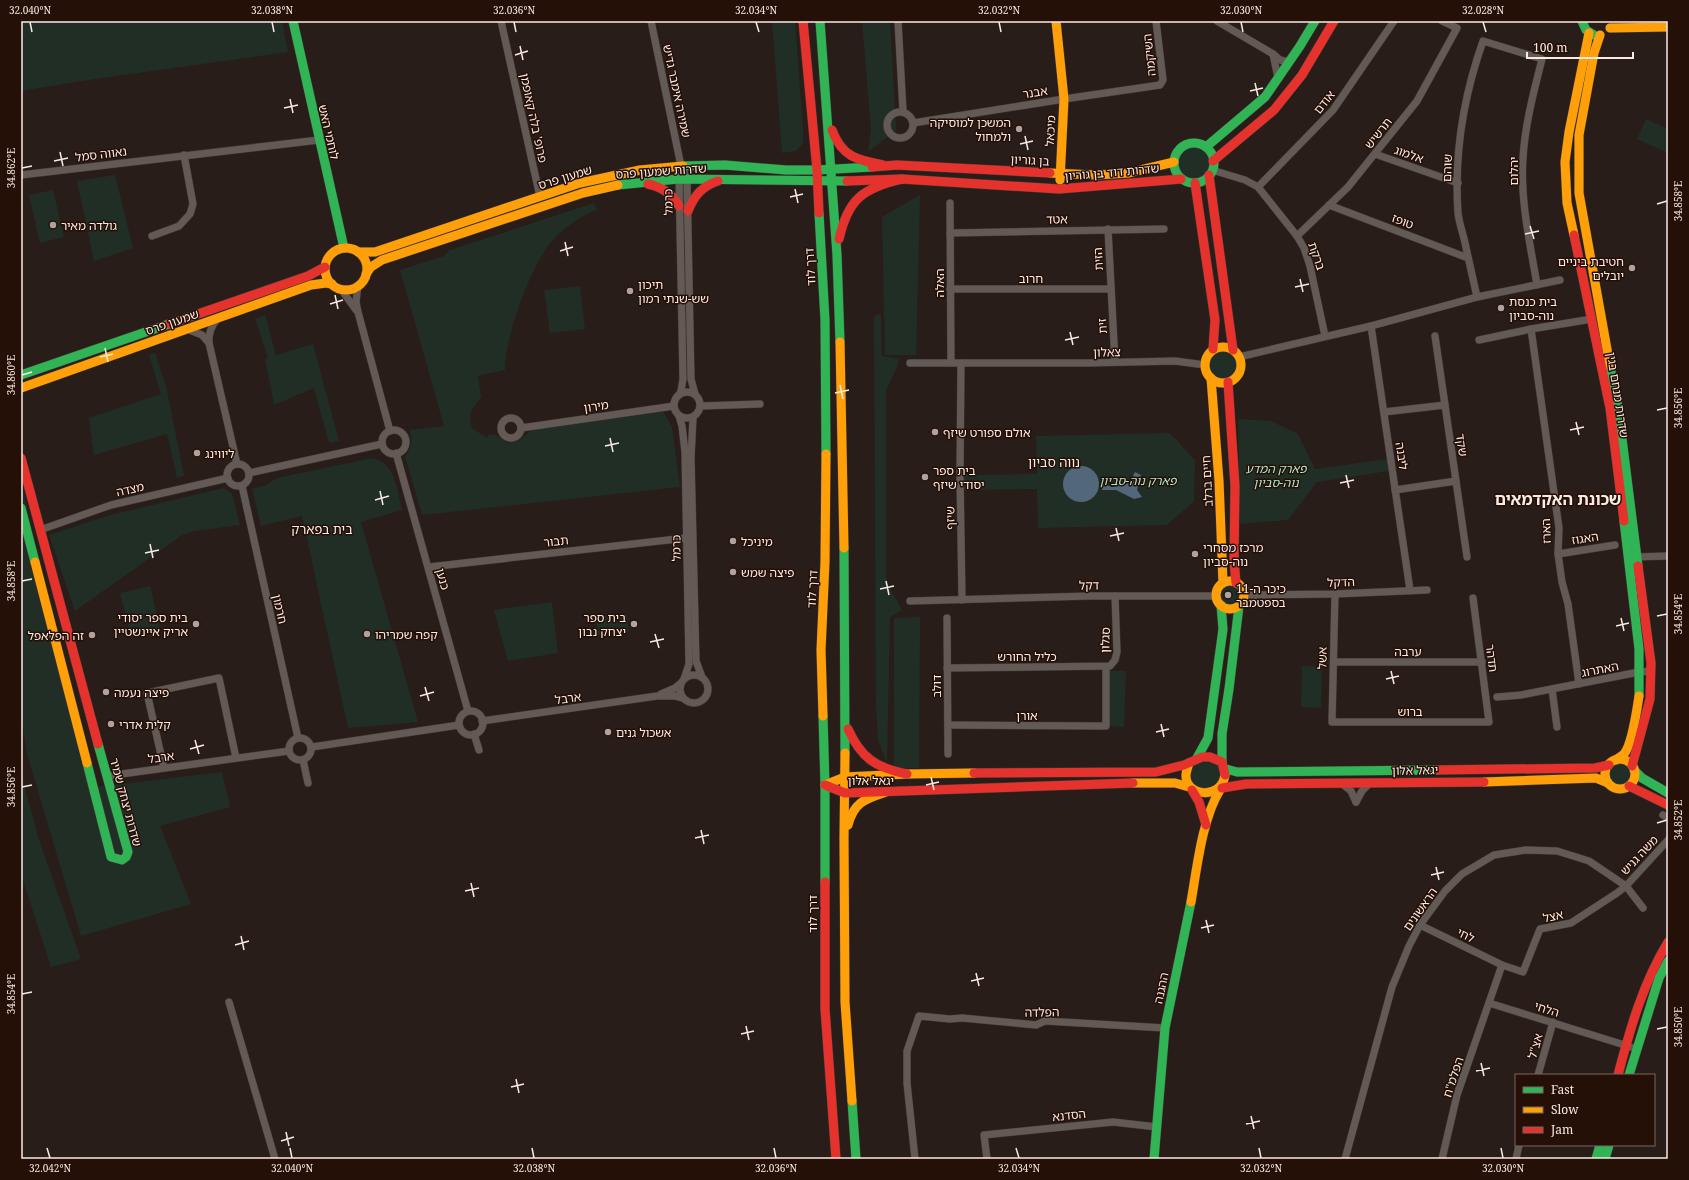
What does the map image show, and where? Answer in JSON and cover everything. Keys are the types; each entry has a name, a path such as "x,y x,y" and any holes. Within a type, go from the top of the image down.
{"street":[{"name":"לוחמי האש","path":"292,21 318,140 344,248"},
{"name":"פרופ' בלה קאופמן","path":"501,21 540,197"},
{"name":"שמירה אימבר גדיש","path":"650,21 681,166"},
{"name":"דרך לוד","path":"804,21 818,181 826,370 825,562 821,650 825,785 825,1009 836,1159"},
{"path":"820,21 831,169 842,396 846,721 844,839 845,1002 856,1159"},
{"path":"898,21 902,111"},
{"name":"מיכאל","path":"1056,21 1064,99 1059,189"},
{"name":"השיקמה","path":"1156,21 1163,80 1160,85"},
{"path":"1217,21 1273,54 1280,60 1289,62"},
{"path":"1206,147 1265,97 1315,21"},
{"path":"1195,183 1215,320 1213,349 1207,356 1205,365 1211,378 1216,381 1228,382 1233,379 1240,369 1236,354 1211,169 1212,156 1202,144 1183,146 1176,154 1174,162 1175,170 1181,179 1188,183 1195,183 1203,180 1211,169 1274,110 1302,75 1334,21"},
{"name":"אודם","path":"1258,187 1333,110 1394,21"},
{"name":"תרשיש","path":"1297,236 1348,187 1417,101 1457,28 1442,21"},
{"path":"1581,21 1589,33 1600,35 1604,34 1611,25 1668,27"},
{"name":"שדרות מנחם בגין","path":"1589,33 1569,132 1565,162 1567,203 1610,408 1639,649 1639,695 1632,732 1624,754 1613,762"},
{"name":"שדרות מנחם בגין","path":"1600,35 1594,53 1579,135 1579,193 1618,407 1638,557 1651,671 1650,699 1633,768"},
{"name":"שוהם","path":"1477,297 1458,214 1459,147 1470,85 1483,41 1542,59"},
{"path":"1273,54 1278,78"},
{"name":"יהלום","path":"1537,284 1524,198 1523,159 1525,140 1542,59"},
{"name":"אבנר","path":"913,123 1160,85"},
{"path":"902,111 910,116 913,123 912,132 905,137 897,138 890,133 886,125 889,117 896,112 902,111"},
{"path":"827,114 835,140 843,151 861,161 883,165"},
{"name":"נאווה סמל","path":"21,175 318,140"},
{"name":"אלמוג","path":"1375,154 1458,183"},
{"path":"152,236 179,226 190,214 193,204 184,155"},
{"name":"בן גוריון","path":"883,165 1096,175 1128,173 1174,162"},
{"name":"שמעון פרס","path":"358,252 372,253 383,250 596,179 640,170 681,166 725,165 786,170 817,170"},
{"path":"817,170 883,165"},
{"name":"כרמל","path":"681,166 688,211 691,379 695,394"},
{"name":"ברקת","path":"1211,169 1245,180 1258,187 1297,236 1304,248 1310,266 1325,336"},
{"name":"כרמל","path":"679,395 683,379 679,206 682,179"},
{"name":"שדרות שמעון פרס","path":"366,274 371,267 382,260 601,188 640,182 682,179 831,181 902,179"},
{"path":"688,211 697,192 708,184 724,179"},
{"path":"836,255 845,217 855,200 862,193 874,186 902,179"},
{"name":"שדרות דוד בן גוריון","path":"902,179 1059,189 1181,179"},
{"path":"640,182 663,188 674,198 679,206"},
{"name":"האלה","path":"950,203 951,363"},
{"name":"טופז","path":"1329,205 1468,258"},
{"name":"הזית","path":"1108,229 1111,289"},
{"name":"אטד","path":"950,233 1164,229"},
{"path":"341,289 350,289 358,285 364,279 366,274 367,268 365,260 358,252 354,250 344,248 333,252 327,261 326,267 327,276 332,284 341,289 359,316"},
{"name":"שמעון פרס","path":"21,375 308,276 326,267"},
{"path":"1213,349 1226,347 1236,354 1370,326 1477,297 1560,280"},
{"name":"שמעון פרס","path":"21,388 102,358 312,285 326,283 332,284"},
{"path":"358,285 356,302 359,316 390,431"},
{"name":"חרוב","path":"950,289 1111,289"},
{"name":"זית","path":"1111,289 1115,362"},
{"path":"218,318 212,326 209,343 237,464"},
{"path":"1479,340 1530,329 1592,319"},
{"name":"ליבנה","path":"1370,326 1410,590"},
{"path":"187,329 202,335 209,343"},
{"name":"הארז","path":"1530,329 1558,528 1558,554 1562,582 1568,604 1579,684"},
{"name":"שקד","path":"1435,336 1467,557"},
{"name":"צאלון","path":"910,363 1175,361 1205,365"},
{"name":"שיזף","path":"961,363 960,475 962,600"},
{"name":"חיים ברלב","path":"1211,378 1219,481 1223,583"},
{"path":"1228,382 1235,486 1234,561 1239,586"},
{"path":"686,392 695,394 700,400 701,406 699,412 693,418 686,419 679,416 674,406 675,399 679,395 686,392"},
{"path":"701,406 760,404"},
{"path":"1384,412 1445,405"},
{"name":"מירון","path":"521,428 674,406"},
{"name":"כרמל","path":"679,416 685,443 689,664 683,681"},
{"name":"כרמל","path":"693,418 692,458 696,661 702,677"},
{"path":"390,431 398,431 404,436 405,439 402,450 396,453 387,452 382,444 383,437 390,431"},
{"path":"249,473 382,444"},
{"name":"כנען","path":"396,453 468,711"},
{"name":"שדרות יצחק שמיר","path":"21,458 75,662 128,852 126,858 118,861 112,857 110,852 21,508"},
{"path":"237,464 246,467 249,473 249,479 242,486 234,486 227,474 230,467 237,464"},
{"name":"מצדה","path":"40,530 111,505 228,478"},
{"path":"1395,490 1456,481"},
{"name":"חרמון","path":"242,486 298,738"},
{"name":"תבור","path":"428,567 686,538"},
{"name":"האגוז","path":"1558,554 1615,545"},
{"path":"1628,558 1668,556"},
{"path":"1197,758 1205,744 1209,731 1222,629 1218,601 1219,587 1223,583 1231,581 1239,586 1244,592 1241,603 1221,736 1220,751 1224,766 1226,779 1221,789 1209,792 1190,789 1185,776 1189,763 1197,758 1209,757 1224,766"},
{"name":"הדקל","path":"1239,586 1257,595"},
{"name":"הדקל","path":"1241,603 1257,595 1335,594 1426,590"},
{"name":"אשל","path":"1332,722 1335,594"},
{"name":"דקל","path":"910,601 1115,596 1218,601"},
{"name":"סגלון","path":"1106,726 1106,667 1110,666 1115,660 1117,652 1115,596"},
{"name":"תדהר","path":"1473,598 1489,722"},
{"path":"1218,601 1228,609 1241,603"},
{"name":"דולב","path":"947,618 948,754"},
{"name":"ערבה","path":"1334,662 1482,662"},
{"name":"כליל החורש","path":"947,668 1106,667"},
{"name":"האתרוג","path":"1497,697 1521,696 1639,672 1651,671"},
{"path":"693,675 702,677 708,687 708,692 703,700 694,703 683,698 680,690 683,681 693,675"},
{"path":"164,768 147,693 219,678 236,758"},
{"name":"ארבל","path":"657,696 675,688 683,681"},
{"path":"1552,689 1557,727"},
{"name":"ארבל","path":"482,721 657,696 675,696 683,698"},
{"path":"468,711 477,713 482,721 481,729 474,734 464,732 459,725 461,716 468,711"},
{"path":"846,721 854,742 865,757 883,769 907,774"},
{"name":"ברוש","path":"1332,722 1489,722"},
{"path":"312,747 459,725"},
{"name":"אורן","path":"948,725 1106,726"},
{"path":"474,734 479,750"},
{"path":"298,738 307,740 312,747 310,754 303,760 294,759 289,751 291,743 298,738"},
{"name":"ארבל","path":"107,776 289,751"},
{"path":"303,760 308,784"},
{"path":"1633,768 1634,779 1629,786 1620,789 1615,788 1608,783 1605,772 1613,762 1625,760 1633,768 1642,778 1668,793"},
{"name":"יגאל אלון","path":"1224,766 1237,772 1356,771 1595,768 1613,762"},
{"name":"יגאל אלון","path":"825,785 845,777 907,774 1156,772 1189,763"},
{"name":"יגאל אלון","path":"1221,789 1246,784 1596,778 1608,783"},
{"name":"יגאל אלון","path":"825,785 845,793 1158,782 1175,784 1190,789"},
{"path":"1341,783 1351,791 1356,802 1362,791 1370,783"},
{"path":"1629,786 1668,805"},
{"name":"ההגנה","path":"1190,789 1199,802 1206,825"},
{"name":"ההגנה","path":"1154,1159 1165,1028 1206,825 1213,801 1221,789"},
{"path":"844,839 852,811 857,805 863,800 886,792"},
{"name":"משה גניש","path":"1626,886 1668,840"},
{"name":"הראשונים","path":"1345,1159 1392,987 1408,946 1420,925 1445,891 1462,874 1494,855 1526,850 1557,851 1589,862 1626,886 1643,908"},
{"name":"אצל","path":"1502,965 1523,972 1540,928 1571,923 1626,886"},
{"name":"לחי","path":"1420,925 1502,965"},
{"path":"1618,1074 1626,1045 1650,974 1668,942"},
{"path":"1630,1074 1659,978 1668,961"},
{"path":"1489,1003 1502,965"},
{"path":"229,1002 275,1159"},
{"name":"הלחי","path":"1489,1003 1637,1049"},
{"name":"הפלמ\"ח","path":"1442,1159 1457,1095 1489,1003"},
{"name":"הפלדה","path":"915,1159 907,1083 907,1051 919,1016 950,1019 962,1018 1036,1025 1045,1022 1165,1028"},
{"name":"אצ\"ל","path":"1538,1074 1553,1022"},
{"name":"הסדנא","path":"987,1159 984,1135 1113,1122 1157,1127"},
{"path":"1516,1159 1519,1146"},
{"path":"1596,1159 1600,1146"},
{"path":"1605,1159 1609,1146"}],"green space":[{"path":"282,21 288,52 81,81 21,91 21,22"},
{"path":"772,21 795,21 803,143 796,151 782,153"},
{"path":"862,21 890,21 896,130 868,152 871,129"},
{"path":"1646,119 1668,129 1668,153 1637,139"},
{"path":"1193,144 1203,147 1209,153 1212,163 1209,173 1203,179 1193,182 1183,179 1177,173 1174,163 1177,153 1183,147"},
{"path":"115,175 133,248 94,261 77,181"},
{"path":"53,190 64,237 40,243 29,195"},
{"path":"920,195 916,355 885,355 882,217"},
{"path":"594,203 597,210 579,219 561,232 552,241 535,267 520,302 514,321 509,339 505,370 478,376 481,397 472,411 470,419 472,428 487,438 489,434 498,436 507,443 518,441 532,430 663,412 672,427 680,487 422,515 405,456 411,444 410,430 444,426 400,270 444,256 450,250"},
{"path":"580,286 585,329 550,333 544,290"},
{"path":"881,313 882,356 899,359 886,391 886,581 902,610 890,617 887,763 878,740 876,706 874,317"},
{"path":"265,315 276,355 313,344 339,441 329,443 314,388 274,405 265,359 268,358 255,319"},
{"path":"1220,348 1226,348 1230,349 1237,355 1240,365 1239,372 1233,379 1226,382 1220,382 1216,381 1209,375 1206,368 1206,362 1207,358 1213,351"},
{"path":"155,353 166,386 184,476 177,478 167,434 94,455 89,418 161,394 149,355"},
{"name":"פארק המדע נוה-סביון","path":"1238,419 1271,421 1298,434 1315,469 1388,459 1389,471 1317,482 1288,520 1240,524"},
{"name":"פארק נוה-סביון","path":"1170,433 1195,460 1194,501 1167,525 1038,528 1037,489 960,490 960,475 1037,474 1036,436"},
{"path":"372,458 386,465 391,471 397,486 402,510 361,522 418,722 348,728 302,516 261,526 252,489 266,485 277,478"},
{"path":"21,480 89,788 222,772 230,807 160,826 191,904 81,936 27,754 21,711"},
{"path":"224,488 232,494 240,525 194,531 182,535 75,611 49,535 110,515"},
{"path":"1230,582 1239,586 1243,595 1239,604 1230,608 1221,604 1217,595 1221,586"},
{"path":"150,586 160,628 131,636 120,593"},
{"path":"552,602 558,653 508,661 494,610"},
{"path":"627,614 629,632 598,635 596,617"},
{"path":"920,617 919,768 894,768 894,618"},
{"path":"1302,666 1322,667 1321,708 1301,707"},
{"path":"1109,671 1126,671 1124,727 1108,726"},
{"path":"1194,760 1221,763 1221,787 1192,789 1189,763"},
{"path":"1620,762 1625,763 1631,769 1631,779 1625,785 1620,786 1615,785 1609,779 1608,774 1609,769 1615,763"},
{"path":"21,773 38,837 81,959 51,967 21,874"}],"water":[{"path":"1085,466 1094,471 1098,477 1098,491 1094,497 1085,502 1077,502 1068,497 1064,491 1063,480 1068,471 1074,467"},
{"path":"1135,472 1141,475 1137,490 1142,497 1134,499 1116,490 1102,490 1101,480 1104,478 1107,485 1112,487 1130,482"}],"traffic: fast":[{"path":"293,21 344,248"},
{"path":"820,21 837,255 840,342"},
{"path":"1206,147 1265,97 1300,46 1315,21"},
{"path":"1582,21 1586,30 1594,35"},
{"path":"1194,143 1205,146 1211,152 1214,163 1211,174 1205,180 1194,183 1183,180 1177,174 1174,163 1177,152 1183,146 1194,143"},
{"path":"683,166 725,165 786,170 872,167"},
{"path":"618,185 678,179 847,181"},
{"path":"819,213 825,320 826,454"},
{"path":"21,375 169,324"},
{"path":"1610,366 1618,407 1638,566"},
{"path":"21,508 35,562"},
{"path":"1624,521 1639,649 1639,696"},
{"path":"844,548 845,753"},
{"path":"1197,758 1208,738 1223,629 1221,605"},
{"path":"1222,762 1222,734 1239,606"},
{"path":"823,716 825,882"},
{"path":"87,763 111,857 122,860 126,857 128,852 98,744"},
{"path":"1226,769 1237,772 1437,770"},
{"path":"1634,770 1642,778 1668,793"},
{"path":"1154,1159 1165,1028 1191,902"},
{"path":"1629,1074 1659,978 1668,961"},
{"path":"852,1101 856,1159"},
{"path":"1596,1159 1600,1146"},
{"path":"1605,1159 1609,1146"}],"traffic: slow":[{"path":"1056,21 1064,99 1060,180"},
{"path":"1610,28 1668,27"},
{"path":"1574,235 1567,203 1565,162 1569,132 1589,33"},
{"path":"1600,35 1594,53 1579,135 1579,193 1610,366"},
{"path":"1050,173 1096,175 1128,173 1174,162"},
{"path":"358,252 375,252 580,183 640,170 683,166"},
{"path":"366,274 371,267 382,260 583,193 618,185"},
{"path":"346,248 361,254 367,269 361,284 346,290 331,284 325,269 331,254 346,248"},
{"path":"21,388 311,285 326,283 332,284"},
{"path":"840,342 844,548"},
{"path":"1226,347 1236,352 1240,358 1241,365 1240,372 1236,378 1230,382 1220,383 1210,378 1206,372 1205,362 1210,352 1216,348 1226,347"},
{"path":"1211,378 1219,481 1223,583"},
{"path":"823,716 821,650 825,562 826,454"},
{"path":"35,562 87,763"},
{"path":"1230,581 1240,585 1244,595 1240,605 1230,609 1220,605 1216,595 1220,585 1230,581"},
{"path":"1616,760 1624,754 1627,749 1634,726 1639,696"},
{"path":"845,753 845,1002 852,1101"},
{"path":"1620,759 1626,760 1634,768 1635,774 1634,780 1626,788 1620,789 1614,788 1606,780 1605,774 1606,768 1614,760 1620,759"},
{"path":"1189,763 1186,774 1187,782 1191,788 1197,791 1204,793 1217,789 1222,783 1225,775"},
{"path":"825,785 845,777 974,773"},
{"path":"1484,782 1596,778 1608,783"},
{"path":"1133,783 1175,783 1189,787"},
{"path":"1191,902 1204,829 1220,790"},
{"path":"848,825 850,817 861,802 886,792"}],"traffic: jam":[{"path":"803,21 817,170 819,213"},
{"path":"1213,161 1274,110 1302,75 1334,21"},
{"path":"832,130 836,139 846,152 858,159 883,165"},
{"path":"872,167 897,165 1050,173"},
{"path":"1209,175 1233,350"},
{"path":"847,181 902,179 1059,189 1181,179"},
{"path":"839,239 847,214 859,197 867,191 902,179"},
{"path":"688,211 699,192 712,183 718,181"},
{"path":"1195,183 1215,320 1213,349"},
{"path":"648,184 666,191 679,206"},
{"path":"1574,235 1610,408 1624,521"},
{"path":"169,324 308,276 325,267"},
{"path":"1228,382 1235,486 1234,561 1236,583"},
{"path":"21,458 98,744"},
{"path":"1632,766 1650,699 1651,663 1638,566"},
{"path":"848,729 858,747 871,760 887,769 907,774"},
{"path":"974,773 1156,772 1184,765 1202,757 1210,757 1222,762 1225,775"},
{"path":"1437,770 1595,768 1609,765"},
{"path":"1222,788 1246,784 1484,782"},
{"path":"825,785 845,793 1133,783"},
{"path":"1629,786 1668,805"},
{"path":"1192,790 1199,802 1206,825"},
{"path":"825,882 825,1009 836,1159"},
{"path":"1618,1074 1627,1041 1644,990 1668,942"}],"place":[{"name":"המשכן למוסיקה ולמחול","path":"1019,129"},
{"name":"גולדה מאיר","path":"53,225"},
{"name":"חטיבת ביניים יובלים","path":"1632,268"},
{"name":"תיכון שש-שנתי רמון","path":"630,291"},
{"name":"בית כנסת נוה-סביון","path":"1501,308"},
{"name":"אולם ספורט שיזף","path":"935,432"},
{"name":"ליווינג","path":"197,453"},
{"name":"בית ספר יסודי שיזף","path":"925,477"},
{"name":"מיניכל","path":"733,541"},
{"name":"מרכז מסחרי נוה-סביון","path":"1195,554"},
{"name":"פיצה שמש","path":"733,572"},
{"name":"כיכר ה-11 בספטמבר","path":"1228,595"},
{"name":"בית ספר יסודי אריק איינשטיין","path":"196,624"},
{"name":"בית ספר יצחק נבון","path":"634,624"},
{"name":"קפה שמריהו","path":"367,634"},
{"name":"זה הפלאפל","path":"92,635"},
{"name":"פיצה נעמה","path":"106,692"},
{"name":"קלית אדרי","path":"111,724"},
{"name":"אשכול גנים","path":"608,732"}],"district":[{"name":"נווה סביון","path":"1054,462"},
{"name":"שכונת האקדמאים","path":"1558,499"},
{"name":"בית בפארק","path":"322,529"}]}
